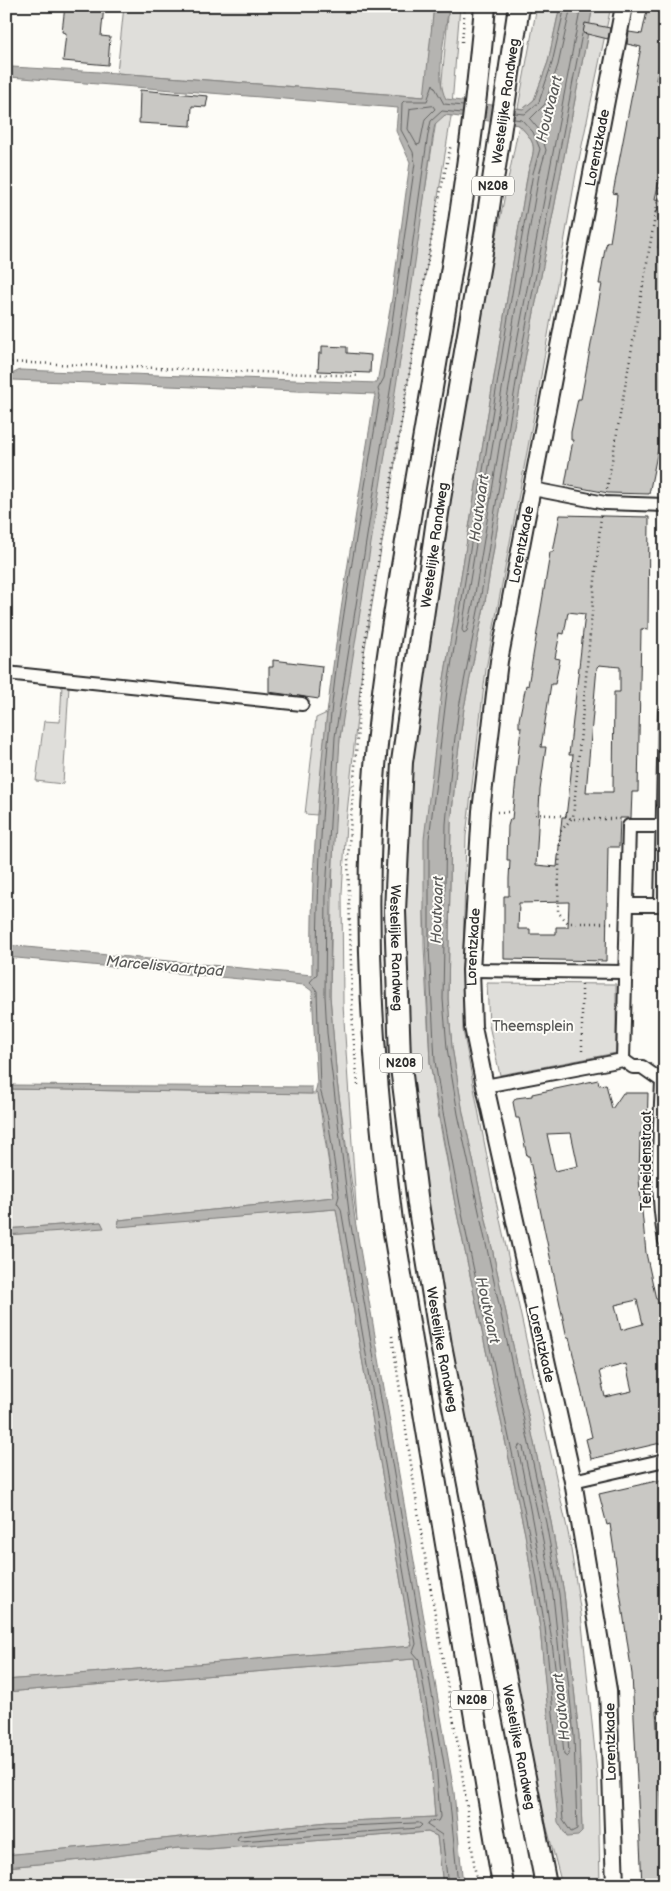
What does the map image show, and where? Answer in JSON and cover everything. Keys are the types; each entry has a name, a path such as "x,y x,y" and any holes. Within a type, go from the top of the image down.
{"main road":[{"name":"Westelijke Randweg","path":"485,6 478,92 458,238 392,624 375,766 369,896 371,1016 378,1113 392,1220 503,1885"},
{"name":"Westelijke Randweg","path":"519,6 500,137 440,498 402,762 395,911 400,1059 418,1204 441,1345 546,1885"}],"street":[{"name":"Lorentzkade","path":"615,1885 608,1690 574,1481 473,1027 470,970 481,811 499,661 624,6"},
{"path":"533,489 604,502 665,505"},
{"path":"6,673 302,704"},
{"path":"627,906 663,905 665,710"},
{"path":"623,1060 629,826 663,826"},
{"path":"470,970 625,972"},
{"path":"485,1086 623,1060 633,1067 642,1067 663,1080"},
{"name":"Terheidenstraat","path":"663,1080 659,1169 661,1220 665,1241"},
{"path":"574,1481 665,1460"}],"path":[{"path":"627,924 568,923 558,912 560,832 571,819 604,502 665,160"},
{"path":"655,211 665,213"},
{"path":"6,362 360,376"},
{"path":"535,814 566,816 571,819 622,819 629,826"},
{"path":"582,971 582,1068"}],"green space":[{"path":"124,6 434,6 425,97 117,73"},
{"path":"449,6 460,6 451,117 363,660 346,823 342,893 343,1004 357,1221 337,1081 330,996 334,810 346,690 441,90"},
{"path":"537,6 560,6 548,62 534,100 523,109 518,108"},
{"path":"593,6 611,6 576,174 537,399 486,669 466,836 463,957 463,1030 491,1178 569,1537 581,1614 598,1782 600,1885 562,1885 540,1801 428,1232 404,1019 405,858 416,716 478,329 519,125 532,142 533,151 442,691 424,912 424,947 430,1062 438,1113 455,1204 525,1534 540,1628 552,1748 582,1832 579,1736 564,1593 551,1522 463,1113 452,1047 448,999 451,824 464,708 485,602 525,359"},
{"path":"62,685 69,686 63,784 36,781 44,721 60,722"},
{"path":"327,713 317,815 305,814 316,718"},
{"name":"Theemsplein","path":"487,983 616,984 616,1053 500,1075 489,1025"},
{"path":"6,1089 318,1094 334,1197 119,1220 118,1226 336,1209 412,1646 6,1680 6,1235 103,1227 101,1222 6,1229"},
{"path":"414,1659 431,1762 435,1817 328,1822 6,1855 6,1692"},
{"path":"428,1832 437,1836 443,1885 6,1885 6,1867 178,1848 209,1849"}],"water":[{"path":"434,6 449,6 441,67 441,79 446,99 523,109 534,100 548,62 560,6 593,6 525,359 485,602 464,708 451,824 448,999 452,1047 463,1113 551,1522 564,1593 579,1736 582,1832 578,1836 567,1837 558,1822 540,1628 525,1534 455,1204 430,1062 424,912 424,839 442,691 533,151 532,142 519,125 445,115 435,124 433,135 410,298 340,738 331,894 330,996 337,1081 355,1220 454,1792 463,1885 443,1885 437,1836 428,1832 208,1849 178,1848 6,1867 6,1855 328,1822 435,1817 431,1762 414,1659 6,1692 6,1680 412,1646 336,1209 118,1227 119,1220 334,1197 323,1119 318,1094 315,1093 317,1085 312,991 304,985 6,957 6,945 312,975 312,902 322,756 341,611 375,394 13,380 6,384 6,377 20,370 377,383 392,298 410,162 396,131 398,108 10,77 12,67 117,73 424,97"},
{"path":"6,1085 312,1087 312,1094 6,1089"},
{"path":"101,1222 104,1228 6,1235 6,1229"}],"building":[{"path":"65,6 104,6 101,36 110,37 108,65 63,61 66,33 62,32"},
{"path":"648,6 665,6 665,36 656,80 665,81 665,155 655,199 665,201 658,248 665,249 665,415 649,494 608,493 565,485 573,440 571,440 571,432 578,399 581,399 602,284 599,284 605,249 607,242 610,242 617,194 613,193 641,47 627,44 629,32 642,34"},
{"path":"585,23 610,28 608,39 583,33"},
{"path":"140,90 208,96 206,107 192,106 191,126 139,123"},
{"path":"322,346 347,347 347,353 371,355 370,373 318,371 319,353 322,353"},
{"path":"560,515 649,517 648,630 641,629 638,792 632,792 631,818 620,818 619,847 608,847 606,961 504,959 504,896 509,896 510,860 507,860 508,826 510,819 512,819 521,727 519,727 519,720 526,685 528,686 550,552 553,552","holes":["568,612 585,614 569,755 573,755 570,783 566,817 562,817 557,867 536,865 540,790 546,747 541,747 551,684 555,684 560,659 555,658 560,633 564,634","599,665 620,667 620,692 614,692 613,792 586,792 597,667","569,902 568,927 556,927 556,934 530,934 530,929 518,929 519,903"]},
{"path":"273,660 322,666 319,699 269,692 269,667 273,667"},
{"path":"598,1080 599,1085 606,1084 612,1109 623,1093 648,1093 647,1133 640,1133 639,1179 646,1253 656,1299 659,1299 665,1319 665,1442 591,1459 586,1439 592,1437 569,1337 567,1338 529,1156 527,1156 519,1118 516,1118 513,1102 516,1098 532,1096 532,1094","holes":["571,1133 578,1166 555,1171 547,1134","637,1300 643,1324 621,1330 615,1305","626,1364 632,1391 605,1397 599,1371"]},
{"path":"665,1479 665,1710 656,1711 663,1833 665,1833 665,1885 642,1885 632,1674 610,1524 607,1525 599,1494"}],"water label":[{"name":"Houtvaart","path":"549,109"},
{"name":"Houtvaart","path":"479,508"},
{"name":"Houtvaart","path":"437,910"},
{"name":"Marcelisvaartpad","path":"165,966"},
{"name":"Houtvaart","path":"488,1310"},
{"name":"Houtvaart","path":"561,1707"}]}
